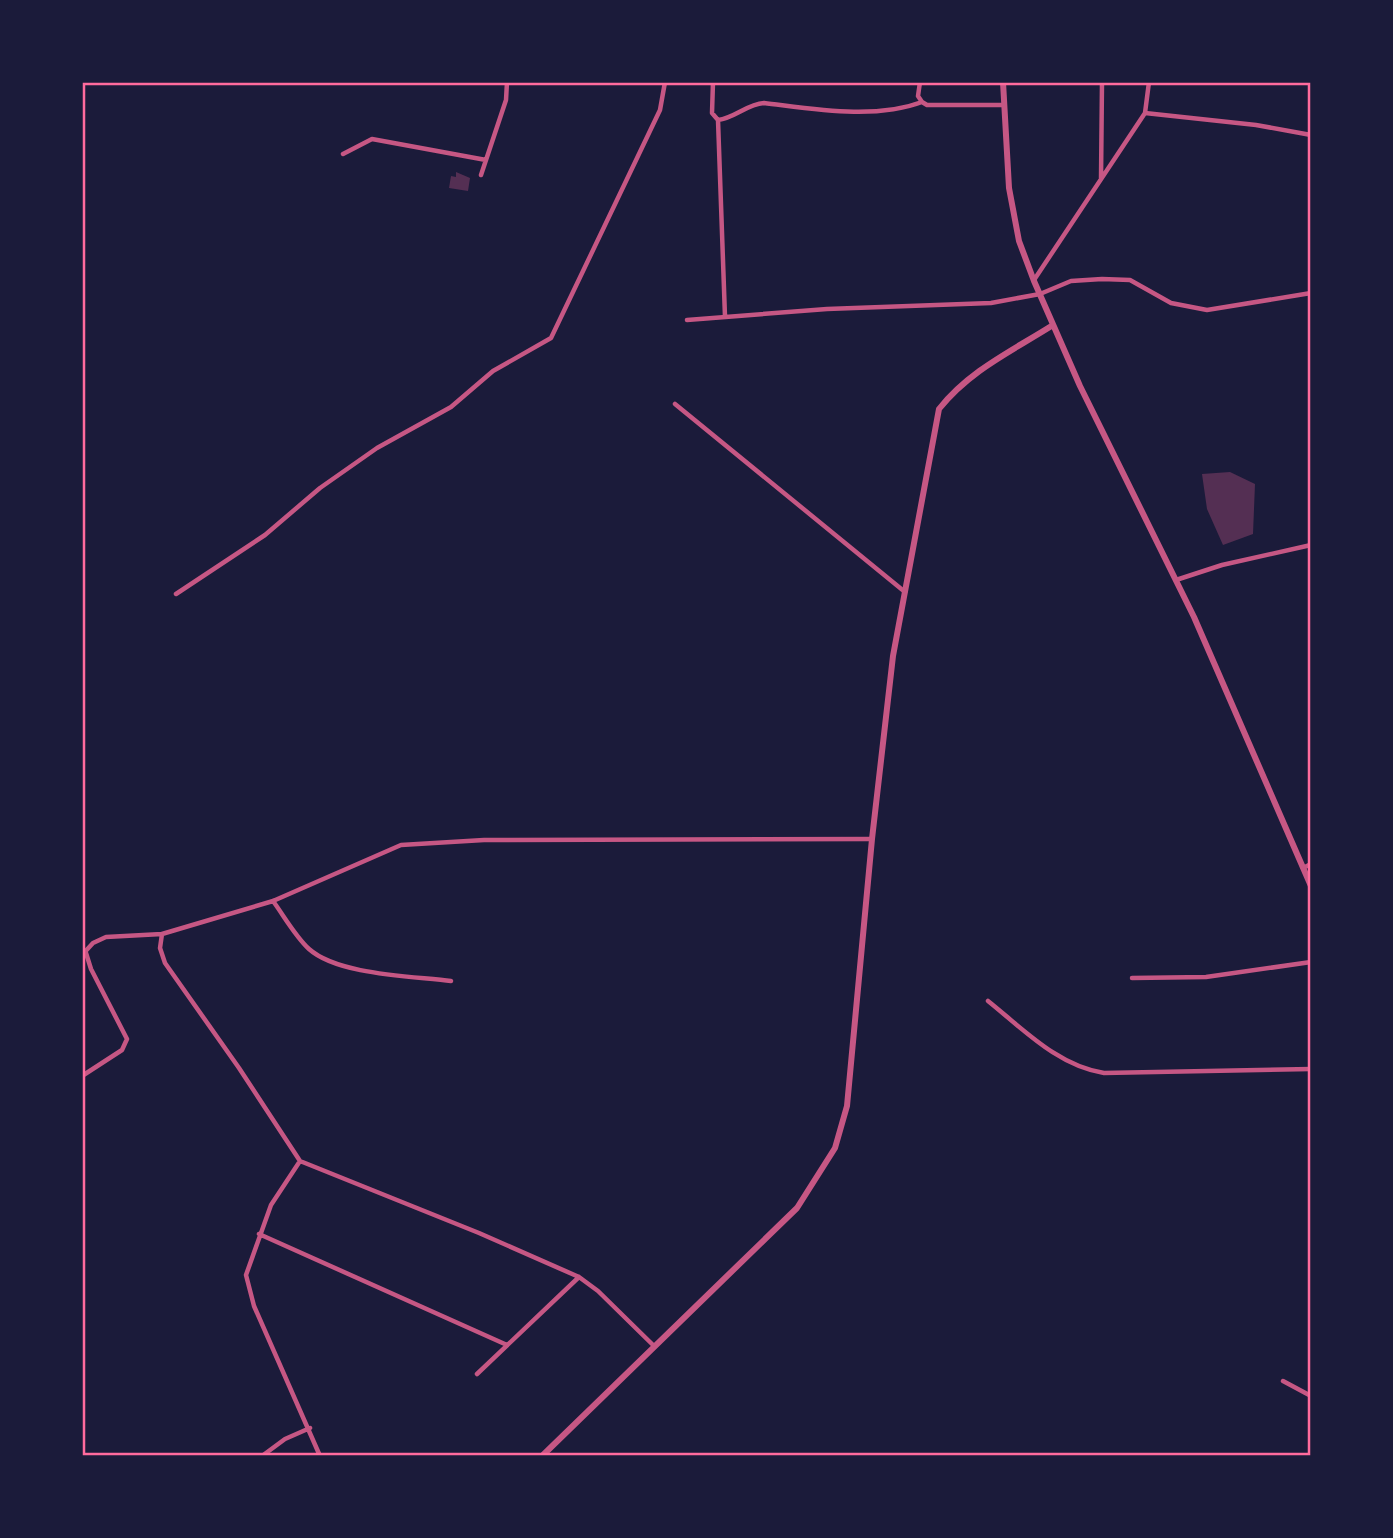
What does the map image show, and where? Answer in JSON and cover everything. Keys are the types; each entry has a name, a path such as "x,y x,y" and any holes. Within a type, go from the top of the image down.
{"street":[{"path":"481,175 506,100 507,82"},
{"path":"176,594 265,535 320,488 377,448 451,407 493,371 551,338 660,110 665,82"},
{"path":"713,82 712,113 718,120 725,317"},
{"path":"920,82 918,96 927,106 1004,105"},
{"path":"1003,82 1009,188 1019,241 1034,281 1052,325 1176,580 1311,886"},
{"path":"1101,180 1102,82"},
{"path":"1034,281 1146,113 1149,82"},
{"path":"718,120 731,118 749,107 764,103 816,109 871,111 907,108 922,102"},
{"path":"1146,113 1256,125 1311,135"},
{"path":"343,155 372,139 486,160"},
{"path":"687,320 827,309 991,303 1040,294 1071,281 1130,280 1171,303 1207,310 1311,293"},
{"path":"542,1456 653,1345 797,1208 835,1149 847,1105 872,839 893,656 939,408 956,387 984,366 1052,325"},
{"path":"675,404 829,534 905,592"},
{"path":"1176,580 1222,565 1311,545"},
{"path":"82,1076 122,1050 127,1039 84,954 93,943 106,937 162,934 272,901 365,858 401,845 484,840 872,839"},
{"path":"1303,868 1311,864"},
{"path":"272,901 308,948 326,960 394,974 451,981"},
{"path":"162,934 160,948 165,963 300,1161 480,1233 579,1278 598,1291 653,1345"},
{"path":"1132,978 1206,977 1311,962"},
{"path":"988,1001 1056,1055 1084,1070 1104,1073 1311,1069"},
{"path":"300,1161 271,1205 246,1275 254,1306 310,1428 320,1456"},
{"path":"259,1234 508,1345"},
{"path":"477,1374 579,1278"},
{"path":"1283,1381 1311,1396"},
{"path":"262,1456 285,1439 310,1428"}],"building":[{"path":"456,172 470,178 468,191 449,188 451,176 456,177"},
{"path":"1230,472 1255,484 1253,534 1223,545 1207,509 1202,474"}]}
